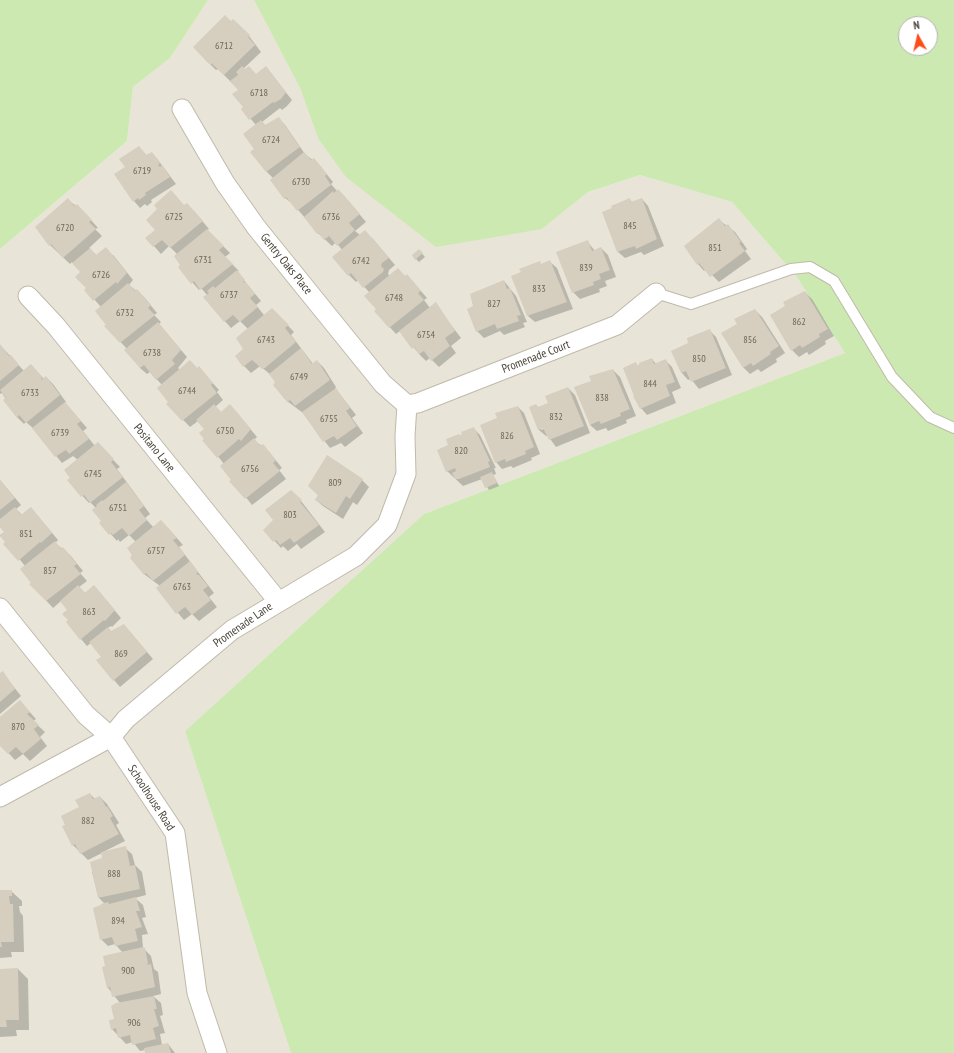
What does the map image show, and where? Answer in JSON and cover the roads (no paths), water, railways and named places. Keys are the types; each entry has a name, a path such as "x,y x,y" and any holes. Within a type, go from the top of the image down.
{"street":[{"name":"Gentry Oaks Place","path":"182,109 225,184 256,227 383,384 407,405"},
{"name":"Promenade Court","path":"407,405 418,403 617,325 656,293"},
{"name":"Positano Lane","path":"28,296 56,326 278,601"},
{"name":"Promenade Lane","path":"0,797 111,737 126,719 232,630 278,601 356,556 387,524 406,474 405,436 407,405"},
{"name":"Schoolhouse Road","path":"0,608 86,715 111,737 175,833 197,993 217,1053"}],"lane":[{"path":"656,293 691,304 791,269 810,268 834,281 892,377 930,417 954,428"}]}
